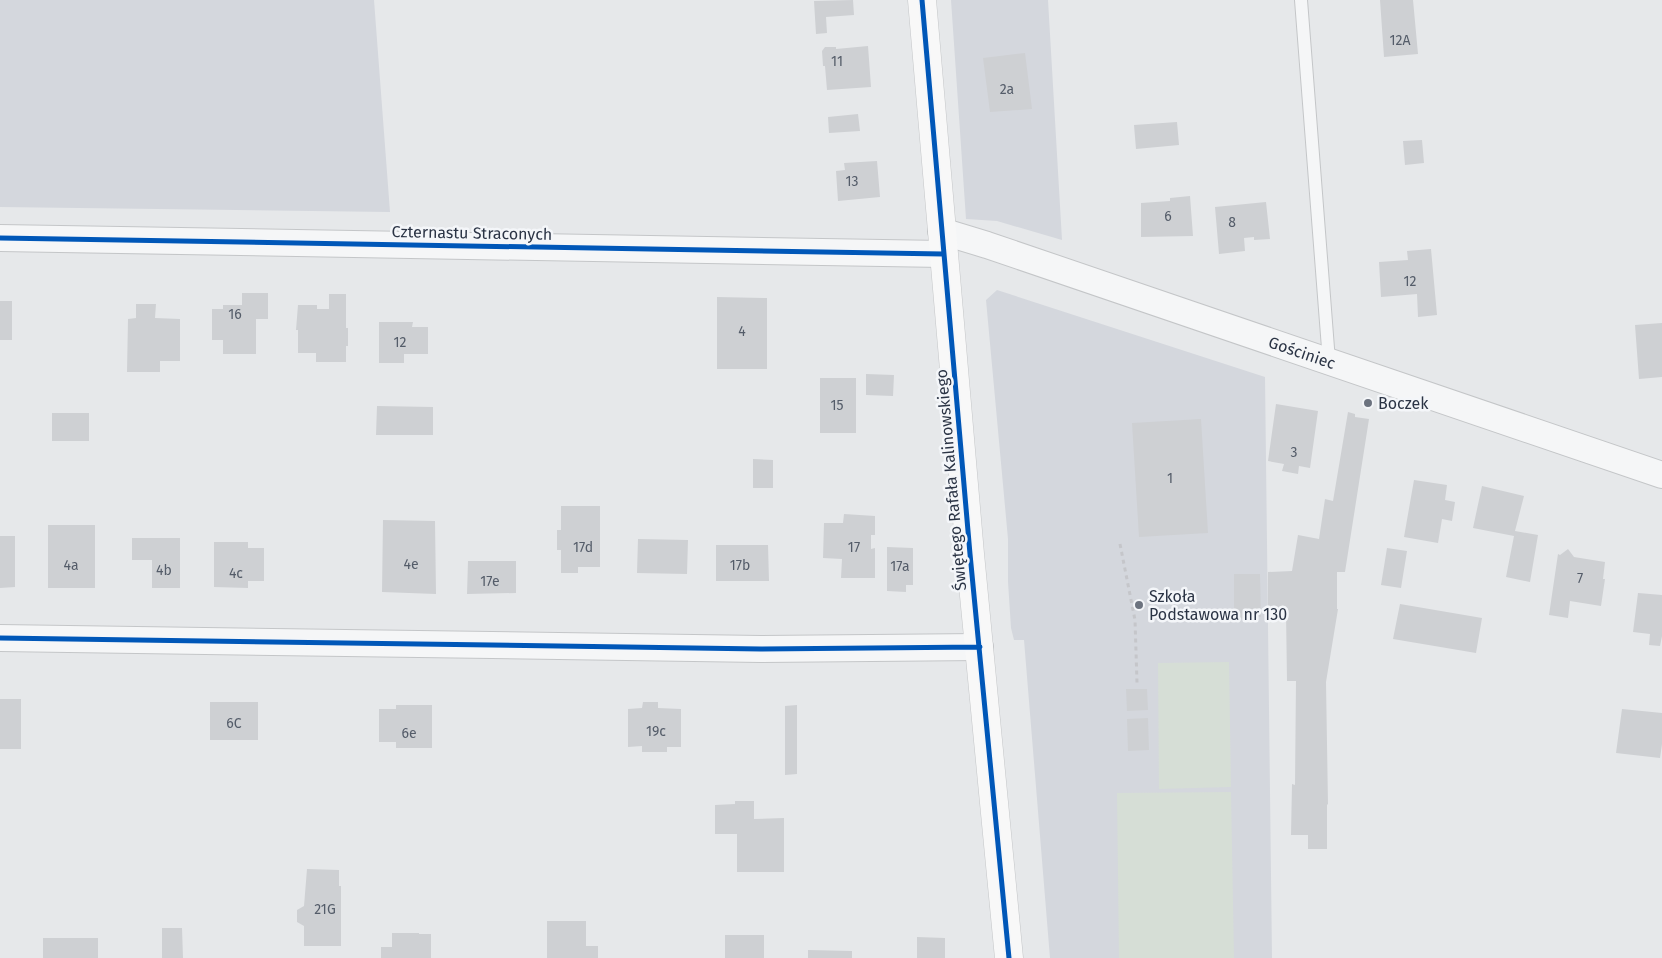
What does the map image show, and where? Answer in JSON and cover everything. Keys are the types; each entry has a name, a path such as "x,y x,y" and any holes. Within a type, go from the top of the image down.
{"street":[{"name":"Świętego Rafała Kalinowskiego","path":"922,0 942,242 1009,958"},
{"name":"Czternastu Straconych","path":"0,238 942,242"},
{"name":"Gościniec","path":"942,242 987,245 1662,475"},
{"path":"0,638 761,649 980,647"}],"lane":[{"path":"1301,0 1329,360"}],"path":[{"path":"1120,544 1135,620 1137,682"}],"shaded area":[{"path":"0,0 374,0 390,212 0,207"},
{"path":"951,0 1048,0 1062,240 997,221 966,219"},
{"name":"Szkoła Podstawowa nr 130","path":"997,290 1265,377 1272,958 1050,958 1024,640 1014,640 1011,628 1008,539 986,300"},
{"path":"1229,662 1231,787 1159,789 1158,663"},
{"path":"1231,792 1234,958 1119,958 1117,793"}],"building":[{"path":"853,0 854,15 826,17 827,33 816,34 814,1"},
{"path":"1380,0 1413,0 1418,54 1384,57"},
{"path":"868,46 871,87 827,90 822,51 825,47 836,47 836,49"},
{"path":"1025,53 1032,109 990,112 983,58"},
{"path":"858,114 860,131 829,133 828,117"},
{"path":"1177,122 1179,145 1136,149 1134,125"},
{"path":"1422,140 1424,163 1405,165 1403,141"},
{"path":"877,161 880,197 838,201 836,171 845,170 844,163"},
{"path":"1190,196 1193,236 1141,237 1141,203 1170,201 1170,198"},
{"path":"1266,202 1270,239 1254,240 1254,237 1244,238 1245,251 1219,254 1215,207"},
{"path":"1431,249 1437,315 1418,317 1417,294 1381,297 1379,262 1408,260 1407,251"},
{"path":"242,293 268,293 268,319 256,319 256,354 223,354 223,340 212,340 212,309 223,309 223,305 242,305"},
{"path":"329,294 346,294 348,346 346,346 346,362 316,362 316,353 298,353 298,330 296,330 298,305 317,305 317,309 329,309"},
{"path":"717,297 767,298 767,369 717,369"},
{"path":"0,301 12,301 12,340 0,340"},
{"path":"136,304 156,304 155,318 180,319 180,361 160,361 160,372 127,372 128,319 136,318"},
{"path":"379,322 413,322 412,327 428,327 428,354 404,354 404,363 379,363"},
{"path":"1662,323 1662,377 1639,379 1635,325"},
{"path":"866,374 894,375 893,396 866,395"},
{"path":"820,378 856,378 856,433 820,433"},
{"path":"1276,404 1318,411 1310,468 1299,466 1298,474 1282,471 1284,464 1268,461"},
{"path":"377,406 433,407 433,435 376,435"},
{"path":"1348,412 1355,414 1355,417 1369,419 1345,572 1337,572 1338,609 1326,682 1327,849 1308,849 1308,835 1291,835 1292,784 1295,785 1296,681 1287,681 1286,611 1268,611 1268,572 1292,571 1298,535 1319,539 1325,499 1333,501"},
{"path":"52,413 89,413 89,441 52,441"},
{"path":"1201,419 1208,533 1139,537 1132,423"},
{"path":"753,459 773,460 773,488 753,488"},
{"path":"1414,480 1447,485 1445,500 1455,502 1452,521 1442,519 1438,543 1404,537"},
{"path":"1482,486 1524,496 1515,531 1538,535 1530,582 1506,577 1514,536 1473,528"},
{"path":"561,506 600,506 600,567 578,567 578,573 561,573 561,550 557,550 557,530 561,530"},
{"path":"844,514 875,516 875,535 871,535 871,549 875,548 875,578 841,578 842,559 823,558 824,523 843,523"},
{"path":"383,520 435,521 436,594 382,592"},
{"path":"48,525 95,525 95,588 48,588"},
{"path":"0,536 15,536 15,587 0,588"},
{"path":"132,538 180,538 180,588 152,588 152,560 132,560"},
{"path":"638,539 688,540 687,574 637,573"},
{"path":"214,542 248,542 248,548 264,548 264,581 248,581 248,588 214,587"},
{"path":"716,545 768,545 769,581 716,581"},
{"path":"887,547 913,548 913,585 906,585 906,592 887,591"},
{"path":"1387,548 1407,551 1401,588 1381,585"},
{"path":"1568,549 1574,557 1605,562 1603,579 1605,579 1601,606 1570,601 1568,618 1549,615 1558,554 1560,555"},
{"path":"468,561 516,561 516,593 467,594"},
{"path":"1234,574 1260,574 1261,617 1234,619"},
{"path":"1638,593 1662,595 1662,636 1660,646 1649,645 1650,634 1633,632"},
{"path":"1400,604 1482,618 1476,653 1393,639"},
{"path":"1126,689 1147,689 1148,710 1127,711"},
{"path":"0,699 21,699 21,749 0,749"},
{"path":"210,702 258,702 258,740 210,740"},
{"path":"643,702 658,702 658,708 681,709 681,747 667,747 667,752 642,752 642,746 628,747 628,709 642,708"},
{"path":"396,705 432,705 432,748 396,748 396,742 379,742 379,709 396,709"},
{"path":"797,705 797,774 785,775 785,706"},
{"path":"1622,709 1662,713 1660,758 1616,753"},
{"path":"1148,718 1149,750 1128,751 1127,719"},
{"path":"735,801 754,801 754,819 784,818 784,872 737,872 737,834 715,834 715,805 735,804"},
{"path":"307,869 339,870 339,886 341,886 341,946 304,946 304,926 297,922 297,910 304,906"},
{"path":"547,921 586,921 586,946 598,946 598,958 547,958"},
{"path":"162,928 182,928 183,958 162,958"},
{"path":"392,933 431,934 431,958 381,958 381,947 392,947"},
{"path":"725,935 764,935 764,958 725,958"},
{"path":"917,937 945,938 945,958 917,958"},
{"path":"43,938 98,938 98,958 43,958"},
{"path":"808,950 852,951 852,958 808,958"}],"cycle path":[{"path":"922,0 970,554 1009,958"},
{"path":"0,238 943,254"},
{"path":"0,638 761,649 980,647"}],"place":[{"name":"Boczek","path":"1368,403"},
{"name":"Szkoła Podstawowa nr 130","path":"1139,605"}]}
